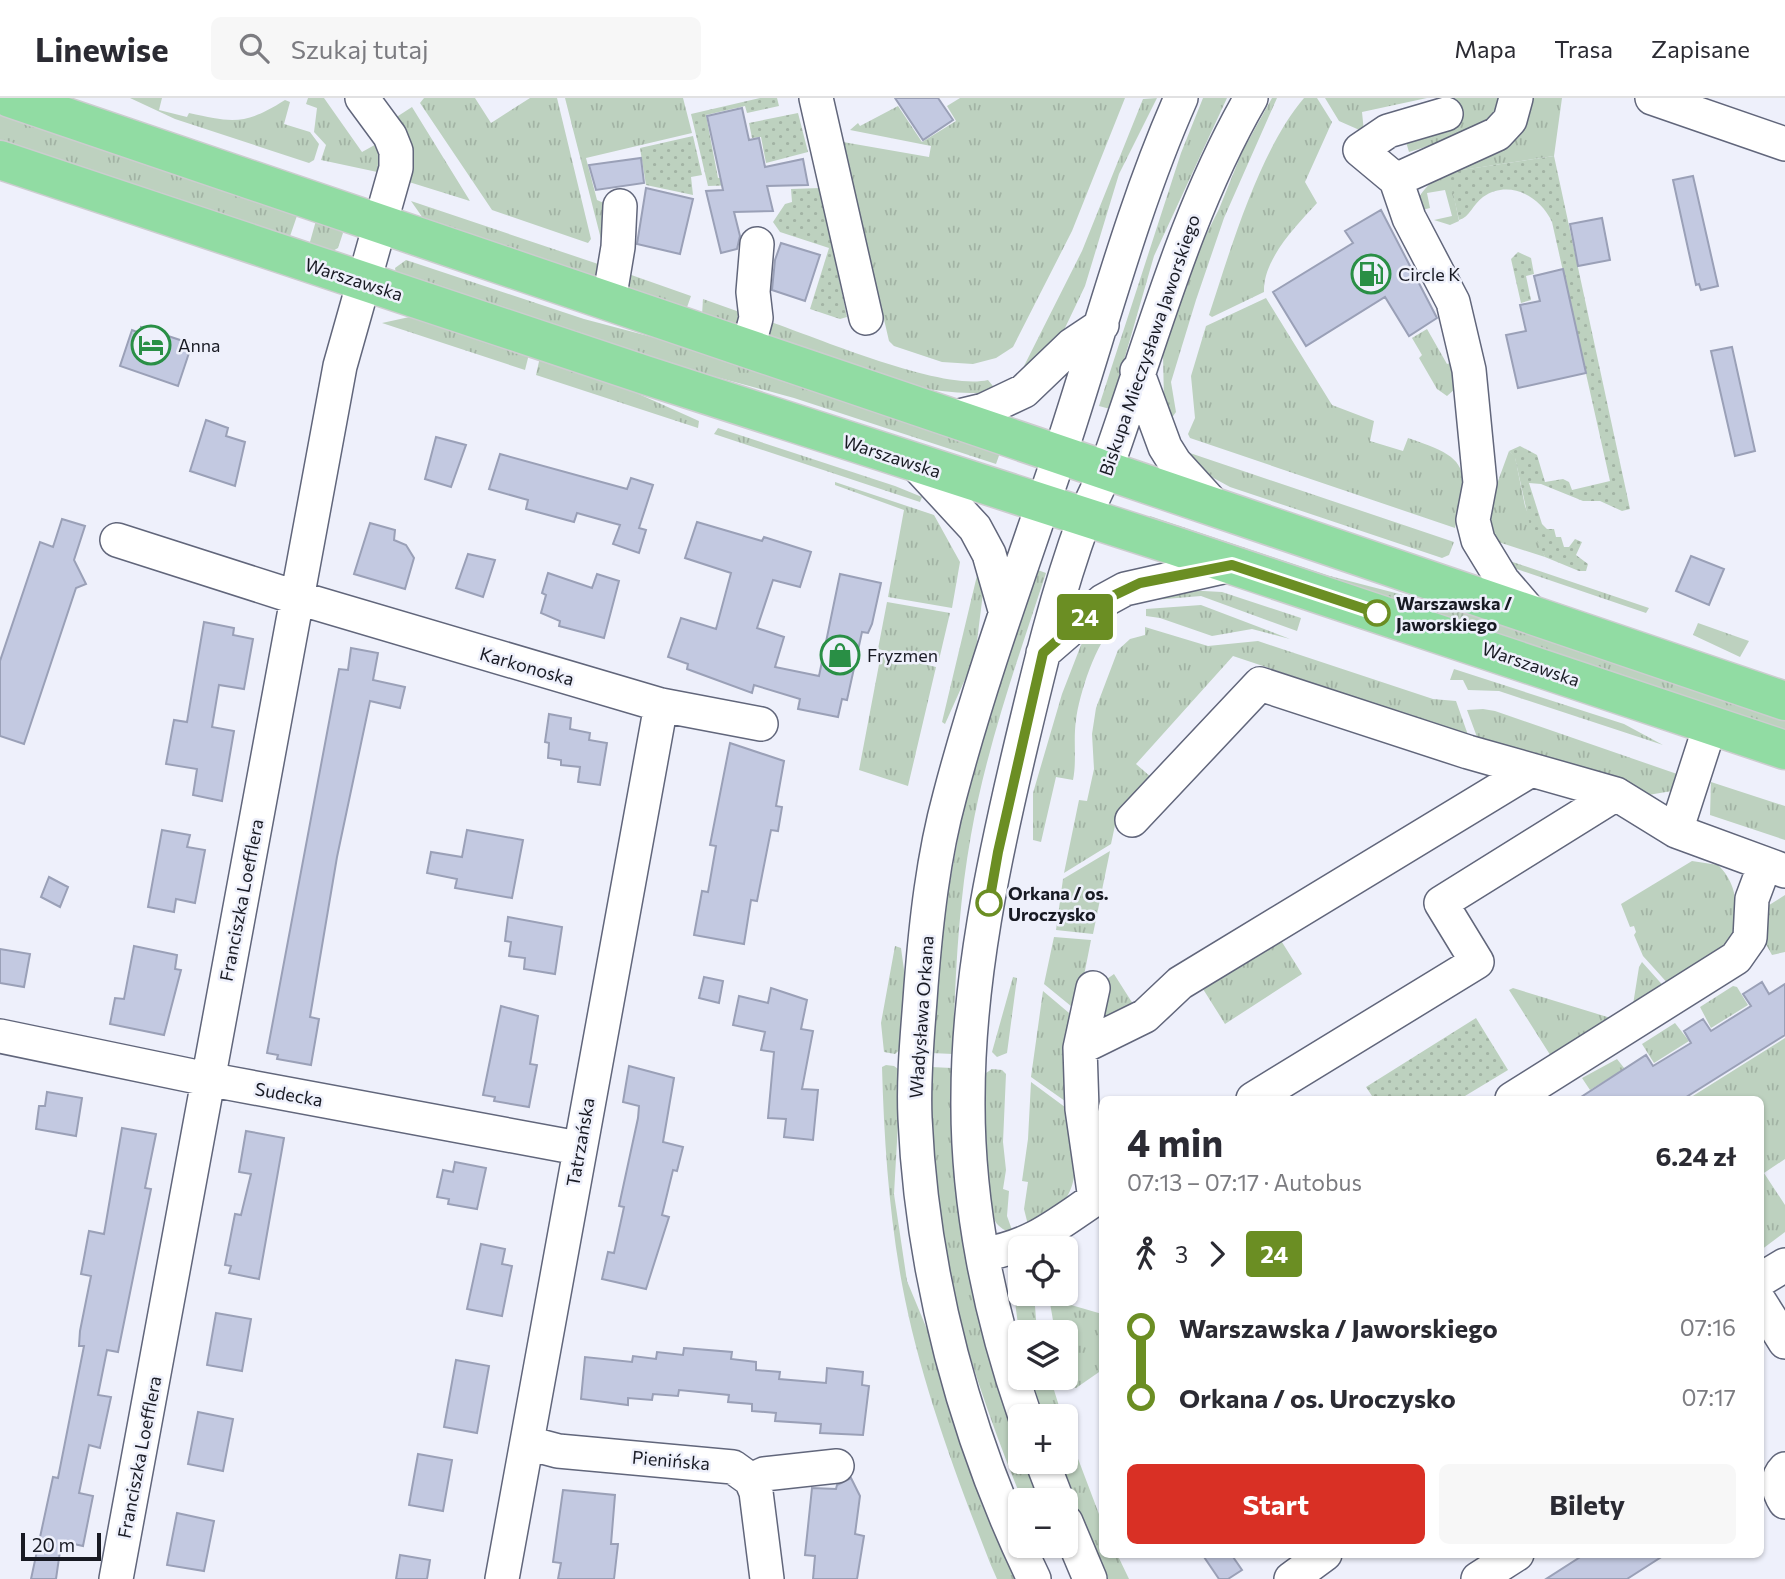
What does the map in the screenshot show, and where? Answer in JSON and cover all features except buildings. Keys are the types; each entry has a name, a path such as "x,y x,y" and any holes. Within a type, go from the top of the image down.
{"main road":[{"path":"10,98 1785,701"},
{"name":"Warszawska","path":"0,160 364,282 1232,565 1785,750"}],"street":[{"name":"Franciszka Loefflera","path":"116,1579 295,597 340,366 394,181 396,151 390,135 362,98"},
{"path":"816,98 866,318"},
{"path":"1059,456 1141,203 1181,98"},
{"name":"Biskupa Mieczysława Jaworskiego","path":"1084,517 1105,472 1137,371 1196,212 1251,98"},
{"path":"1396,180 1497,134 1510,120 1516,98"},
{"path":"1653,98 1785,144"},
{"path":"1446,114 1388,131 1360,150 1396,180 1409,218 1453,302 1468,361 1480,483 1473,520 1478,540 1503,581 1534,617"},
{"path":"609,301 618,247 620,206"},
{"path":"748,348 756,318 753,292 757,244"},
{"path":"951,418 984,410 1016,397 1043,376 1072,345 1102,325"},
{"path":"1137,371 1165,447 1175,463 1217,509"},
{"name":"Władysława Orkana","path":"1034,1579 1017,1545 974,1432 940,1306 922,1213 915,1116 923,958 933,879 949,798 1005,610 1059,456"},
{"path":"915,463 967,519 983,541 1005,610"},
{"path":"1021,1404 999,1332 984,1254 969,1153 968,1081 973,1013 998,852 1043,653 1084,517"},
{"name":"Karkonoska","path":"117,540 295,597 661,705 761,723"},
{"path":"1043,653 1102,601 1125,589 1232,565"},
{"path":"1132,820 1260,684 1531,770 1616,794 1676,831 1775,867 1752,900 1750,938 1735,958 1517,1096"},
{"name":"Tatrzańska","path":"502,1579 578,1148 661,705"},
{"path":"1676,831 1710,726"},
{"path":"1080,1048 1145,1016 1180,983 1531,770"},
{"path":"1258,1096 1477,962 1441,903 1616,794"},
{"path":"984,1254 1009,1250 1034,1241 1099,1197 1082,1109 1080,1048 1093,988"},
{"name":"Sudecka","path":"0,1036 207,1079 578,1148"},
{"path":"1764,1278 1785,1265"},
{"path":"1764,1308 1785,1342"},
{"name":"Pienińska","path":"528,1443 558,1451 723,1464 751,1480"},
{"path":"767,1579 758,1503 751,1480 764,1474 837,1466"},
{"path":"1785,1469 1779,1475 1778,1487 1785,1502"},
{"path":"1078,1550 1090,1579"},
{"path":"1290,1579 1319,1558"}],"green space":[{"path":"130,98 162,98 159,110 187,117 189,113 229,120 249,118 285,100 290,102 284,124 310,132 319,144 314,160 309,163 175,119"},
{"path":"308,98 324,98 362,152 380,142 382,173 321,160 326,145 314,132 317,108 306,104"},
{"path":"424,98 475,98 491,123 530,98 557,98 591,239 588,243 492,210 420,103"},
{"path":"565,98 683,98 692,133 586,158 597,200 606,204 606,249 602,243"},
{"path":"760,98 777,98 779,106 747,113 745,106 706,115 718,178 761,169 765,184 708,186 691,114"},
{"path":"960,98 1125,98 1072,231 1013,347 996,358 973,364 942,362 894,346 889,341 843,142 929,157 931,146 850,130 858,123 860,126 898,106 922,142 956,121 947,106"},
{"path":"1157,98 1119,174 1085,286 1064,330 1022,370 1082,251 1143,99"},
{"path":"1203,98 1227,98 1154,256 1110,409 1099,406 1181,153"},
{"path":"1272,98 1277,98 1224,218 1196,300 1171,382 1176,412 1168,423 1164,403 1163,353 1195,257 1219,209 1242,152"},
{"path":"1304,98 1317,98 1332,122 1305,182 1317,203 1275,255 1265,280 1264,292 1212,317 1209,315 1227,260 1260,172 1273,145"},
{"path":"1325,98 1427,98 1362,112 1364,132 1339,121"},
{"path":"1443,98 1502,98 1492,122 1477,131 1409,152 1406,142 1449,131"},
{"path":"1531,98 1562,98 1554,156 1449,172 1459,221 1450,225 1434,220 1452,216 1445,190 1427,193 1430,208 1422,210 1420,196 1431,183 1444,174 1457,168 1500,152 1512,143 1524,125"},
{"path":"412,107 470,201 409,182 395,118"},
{"path":"0,110 299,210 288,242 0,143"},
{"path":"798,113 808,152 766,163 761,137 752,138 749,123"},
{"path":"693,136 702,175 691,177 693,195 646,185 640,148"},
{"path":"1554,156 1630,509 1622,511 1600,501 1583,501 1541,484 1529,483 1542,524 1547,529 1554,529 1556,537 1561,537 1564,547 1569,547 1575,539 1582,542 1576,555 1588,564 1586,571 1579,571 1545,557 1530,526 1515,458 1509,451 1520,446 1537,455 1545,482 1563,479 1569,482 1572,490 1610,481 1552,222 1532,198 1513,190 1493,192 1483,197 1459,220 1448,172"},
{"path":"820,188 847,317 840,319 810,309 829,248 780,232 773,222 785,204 792,202 791,189"},
{"path":"411,201 610,268 607,283 425,221"},
{"path":"317,217 338,226 343,233 338,248 329,253 308,249"},
{"path":"1518,252 1531,258 1534,274 1526,276 1531,300 1521,303 1511,259"},
{"path":"406,260 584,319 701,350 1001,450 996,464 794,398 613,349 396,274 395,268"},
{"path":"620,271 691,296 686,310 622,288"},
{"path":"1266,298 1332,405 1374,421 1370,441 1403,451 1408,438 1443,452 1460,467 1462,491 1455,528 1190,438 1188,434 1195,418 1191,376 1206,326"},
{"path":"703,299 748,315 743,329 702,315"},
{"path":"414,316 529,354 525,370 382,323"},
{"path":"765,320 910,370 940,378 988,380 997,391 938,391 877,376 761,335"},
{"path":"1427,329 1447,364 1453,362 1455,389 1447,396 1437,389 1419,358 1422,355 1412,338"},
{"path":"540,357 603,378 699,421 698,428 536,375"},
{"path":"718,428 922,497 920,502 714,434"},
{"path":"1181,450 1454,542 1449,555 1442,558 1230,487 1208,475"},
{"path":"1509,451 1515,457 1525,506 1545,557 1489,539 1490,503"},
{"path":"835,482 934,515 960,562 952,608 888,597 904,510 835,485"},
{"path":"1150,516 1330,576 1484,616 1785,716 1785,735 1147,525"},
{"path":"1498,557 1649,608 1646,613 1508,566"},
{"path":"980,563 983,593 975,657 945,724 942,722"},
{"path":"1035,569 1046,573 994,735 971,835 960,917 953,1054 931,1053 943,920 967,789"},
{"path":"1185,590 1222,592 1301,618 1297,631 1201,596 1142,601"},
{"path":"887,602 950,613 938,664 878,649"},
{"path":"1201,605 1290,639 1252,629 1212,636 1160,618 1146,616 1146,609"},
{"path":"1109,610 1116,626 1095,655 1081,697 1075,728 1073,780 1056,777 1041,842 1033,840 1033,793 1062,694 1081,645 1090,630"},
{"path":"1698,623 1749,641 1740,657 1693,635"},
{"path":"1145,627 1208,646 1258,641 1433,699 1456,701 1468,735 1233,656 1136,764 1152,778 1117,816 1111,844 1064,873 1079,800 1087,801 1094,769 1092,734 1096,708 1118,650 1130,639 1145,635"},
{"path":"881,654 936,667 908,786 859,770"},
{"path":"1454,669 1624,724 1663,745 1499,691 1468,690 1463,680 1450,680"},
{"path":"1483,709 1680,775 1672,791 1648,795 1477,737 1467,710"},
{"path":"1711,782 1785,806 1785,840 1710,815"},
{"path":"1110,851 1093,934 1056,930 1063,879"},
{"path":"1692,861 1718,865 1730,882 1736,900 1735,941 1671,987 1643,956 1634,935 1634,926 1630,927 1621,904"},
{"path":"1785,895 1785,952 1772,955 1763,939 1766,907"},
{"path":"1054,937 1091,940 1077,1011 1044,984"},
{"path":"1280,939 1302,974 1225,1024 1203,989"},
{"path":"895,946 901,948 907,992 903,1047 895,1054 884,1052 881,1023"},
{"path":"1642,962 1667,990 1632,1011 1639,967"},
{"path":"1114,974 1133,1004 1098,1026 1107,979"},
{"path":"1013,977 1017,978 1007,1053 997,1057 992,1052"},
{"path":"1733,986 1737,987 1748,1005 1711,1028 1700,1007"},
{"path":"1513,988 1614,1019 1554,1061 1509,990"},
{"path":"1043,991 1075,1018 1072,1106 1031,1077"},
{"path":"1476,1018 1508,1070 1465,1096 1372,1096 1366,1087"},
{"path":"1675,1023 1689,1041 1654,1063 1642,1044"},
{"path":"1785,1038 1785,1159 1764,1173 1764,1096 1693,1096"},
{"path":"1617,1059 1632,1078 1617,1087 1611,1077 1590,1090 1582,1078"},
{"path":"886,1065 901,1071 894,1194 907,1281 936,1351 986,1507 1015,1579 997,1579 990,1563 952,1460 918,1355 897,1257 890,1203 882,1067"},
{"path":"931,1067 952,1068 1008,1408 1008,1465 974,1370 950,1280 940,1234 930,1133"},
{"path":"992,1069 1002,1070 1006,1074 1003,1142 1006,1170 1003,1189 1009,1191 1007,1216 1013,1233 1003,1229 995,1221 985,1171 986,1073"},
{"path":"1031,1082 1073,1113 1075,1164 1071,1188 1065,1199 1054,1211 1028,1225 1024,1209 1028,1182 1022,1181 1028,1139"},
{"path":"1764,1173 1785,1205 1785,1232 1764,1248"},
{"path":"1016,1306 1035,1306 1036,1320 1017,1320"},
{"path":"1051,1306 1075,1306 1099,1313 1099,1372 1078,1387 1078,1320 1053,1320"},
{"path":"1032,1390 1054,1390 1058,1404 1037,1404"},
{"path":"1078,1459 1099,1514 1099,1558 1119,1558 1129,1579 1108,1579 1078,1510 1078,1488 1069,1488 1063,1474 1078,1474"},
{"path":"1012,1474 1030,1474 1035,1488 1017,1488"}],"bus line":[{"name":"24","path":"989,903 1043,653 1102,601 1140,583 1232,565 1377,613"}],"place":[{"name":"Circle K","path":"1371,274"},
{"name":"Anna","path":"151,345"},
{"name":"Warszawska / Jaworskiego","path":"1377,613"},
{"name":"Fryzmen","path":"840,655"},
{"name":"Orkana / os. Uroczysko","path":"989,903"}]}
